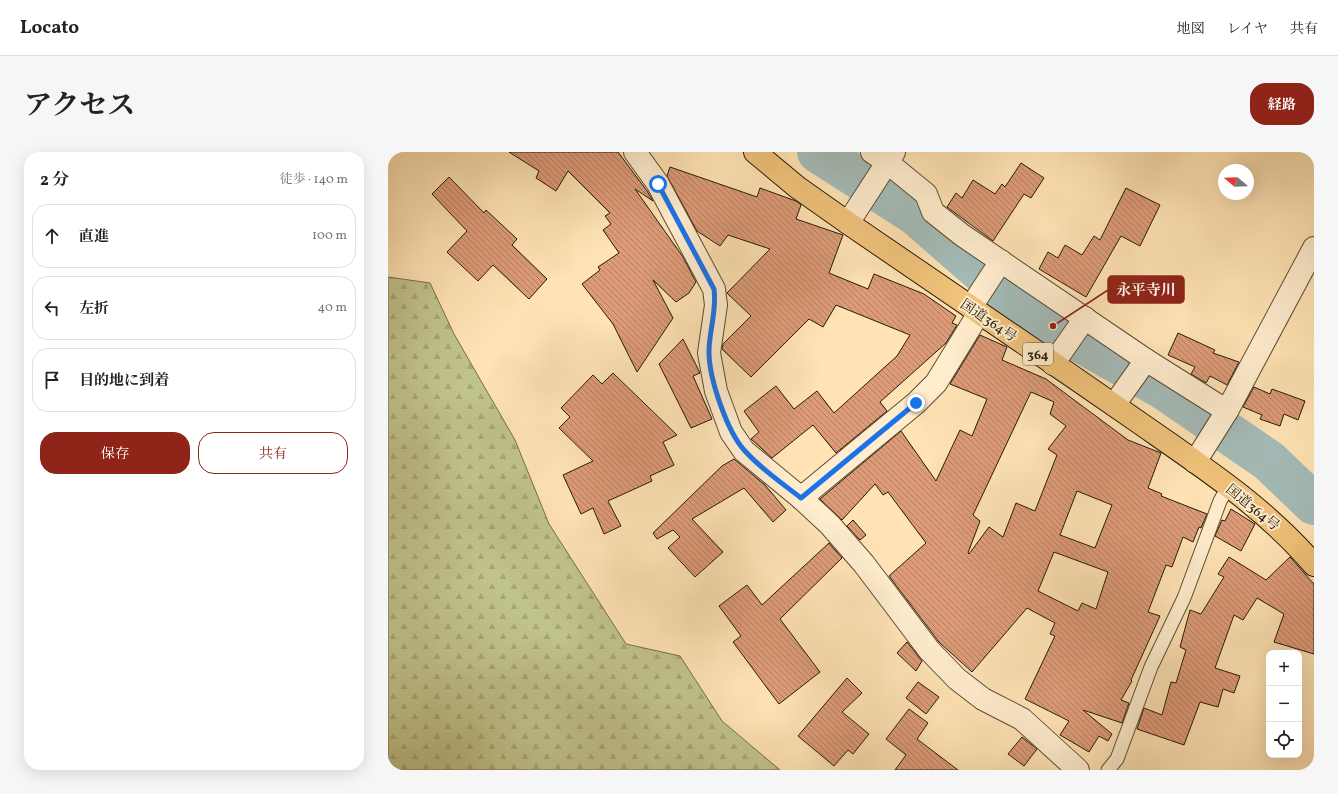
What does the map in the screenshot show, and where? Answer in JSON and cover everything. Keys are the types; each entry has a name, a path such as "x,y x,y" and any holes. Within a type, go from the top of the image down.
{"highway":[{"name":"国道364号","path":"754,152 798,187 851,218 976,306 1057,359 1198,457 1228,487 1260,511 1299,547 1314,565"}],"street":[{"path":"635,152 658,184 714,289 716,305 709,353 716,391 731,432 744,451 801,498 830,525 864,564 929,650 957,680 983,699 1022,719 1078,770"},
{"path":"851,218 884,160 926,194 933,212 999,263 1144,362 1225,415"},
{"path":"1198,457 1225,415 1314,248"},
{"path":"801,498 916,403 936,383 999,263"},
{"path":"1057,359 1083,320"},
{"path":"1117,401 1144,362"}],"lane":[{"path":"1108,770 1117,759 1151,667 1184,598 1220,501 1228,487"}],"green space":[{"path":"388,277 430,283 454,334 515,440 549,524 626,644 680,656 722,721 780,770 388,770"}],"building":[{"path":"509,152 618,152 653,201 635,189 683,257 696,282 689,293 676,302 653,280 673,318 637,372 613,324 582,284 600,270 598,267 619,253 603,230 611,224 605,216 610,213 568,171 556,191 536,178 539,171"},
{"path":"1021,163 1044,178 1031,198 1024,194 993,241 947,207 956,193 962,198 973,180 995,194 1002,184 1005,187"},
{"path":"670,167 757,197 760,188 796,201 801,205 796,219 843,235 829,273 868,289 874,274 924,294 956,316 952,323 957,325 946,343 880,402 887,411 836,453 813,425 772,458 751,439 759,432 744,411 776,386 794,409 817,391 834,413 897,356 910,335 836,305 823,327 809,319 751,377 722,349 723,344 751,316 727,293 770,249 728,235 720,246 697,231 667,176"},
{"path":"449,177 484,213 486,210 517,239 512,245 547,279 529,299 493,265 478,281 447,252 467,231 432,194"},
{"path":"1126,188 1160,205 1140,246 1121,236 1086,297 1039,269 1048,252 1058,258 1065,245 1082,255 1094,236 1100,240"},
{"path":"1178,333 1215,350 1213,353 1239,362 1227,385 1210,376 1206,383 1191,374 1195,367 1168,355"},
{"path":"980,335 1007,347 1002,360 1046,379 1128,440 1161,453 1148,488 1162,494 1161,496 1207,514 1201,528 1199,527 1193,542 1183,537 1172,567 1166,565 1148,612 1160,616 1131,680 1132,681 1121,700 1129,703 1122,723 1083,710 1112,734 1108,741 1099,736 1089,752 1060,735 1069,721 1025,699 1055,636 1050,634 1055,623 1027,608 972,672 939,642 889,576 926,543 888,492 883,495 875,484 842,520 820,499 901,431 936,481 960,430 972,436 987,399 950,384","holes":["1031,392 1054,402 1050,414 1066,426 1048,449 1057,455 1035,511 1016,503 1003,537 989,527 969,554 968,553 980,521 973,515","1077,491 1112,505 1095,548 1060,535","1054,552 1108,572 1096,609 1082,603 1078,611 1038,591"]},
{"path":"683,339 700,373 693,376 712,419 691,428 659,364"},
{"path":"613,373 677,435 663,442 674,465 650,476 652,481 608,501 621,526 604,534 593,508 581,514 563,475 593,461 559,428 570,417 561,408 593,375 602,384"},
{"path":"1254,387 1270,394 1272,389 1305,401 1298,420 1284,414 1280,426 1260,419 1262,415 1243,407"},
{"path":"734,459 765,485 786,510 773,522 744,488 692,519 723,552 695,577 668,548 680,537 673,530 657,539 653,533 722,466"},
{"path":"1231,509 1255,524 1241,551 1215,536 1222,520 1225,521"},
{"path":"853,520 866,535 860,540 847,526"},
{"path":"829,543 842,558 780,619 820,672 779,704 733,642 741,636 719,606 747,585 762,605"},
{"path":"1229,557 1266,580 1290,557 1314,584 1314,654 1274,642 1284,614 1257,598 1243,620 1234,615 1215,668 1240,676 1234,693 1223,689 1218,707 1200,702 1184,745 1137,729 1144,708 1162,715 1171,682 1176,683 1186,650 1180,647 1190,610 1201,614 1224,577 1218,574"},
{"path":"907,642 922,661 916,671 897,653"},
{"path":"847,678 862,693 842,712 869,734 853,754 848,750 834,766 798,736"},
{"path":"918,682 939,697 926,714 906,698"},
{"path":"909,709 928,723 917,739 958,770 895,770 906,755 886,739"},
{"path":"1022,737 1037,749 1024,766 1008,754"}],"waterway":[{"path":"818,152 915,214 1002,290 1053,326 1164,389 1269,461 1314,504"}],"place":[{"name":"永平寺川","path":"1053,326"}],"route":[{"path":"658,184 714,289 716,305 709,353 716,391 731,432 744,451 767,472 801,498 916,403"}]}
